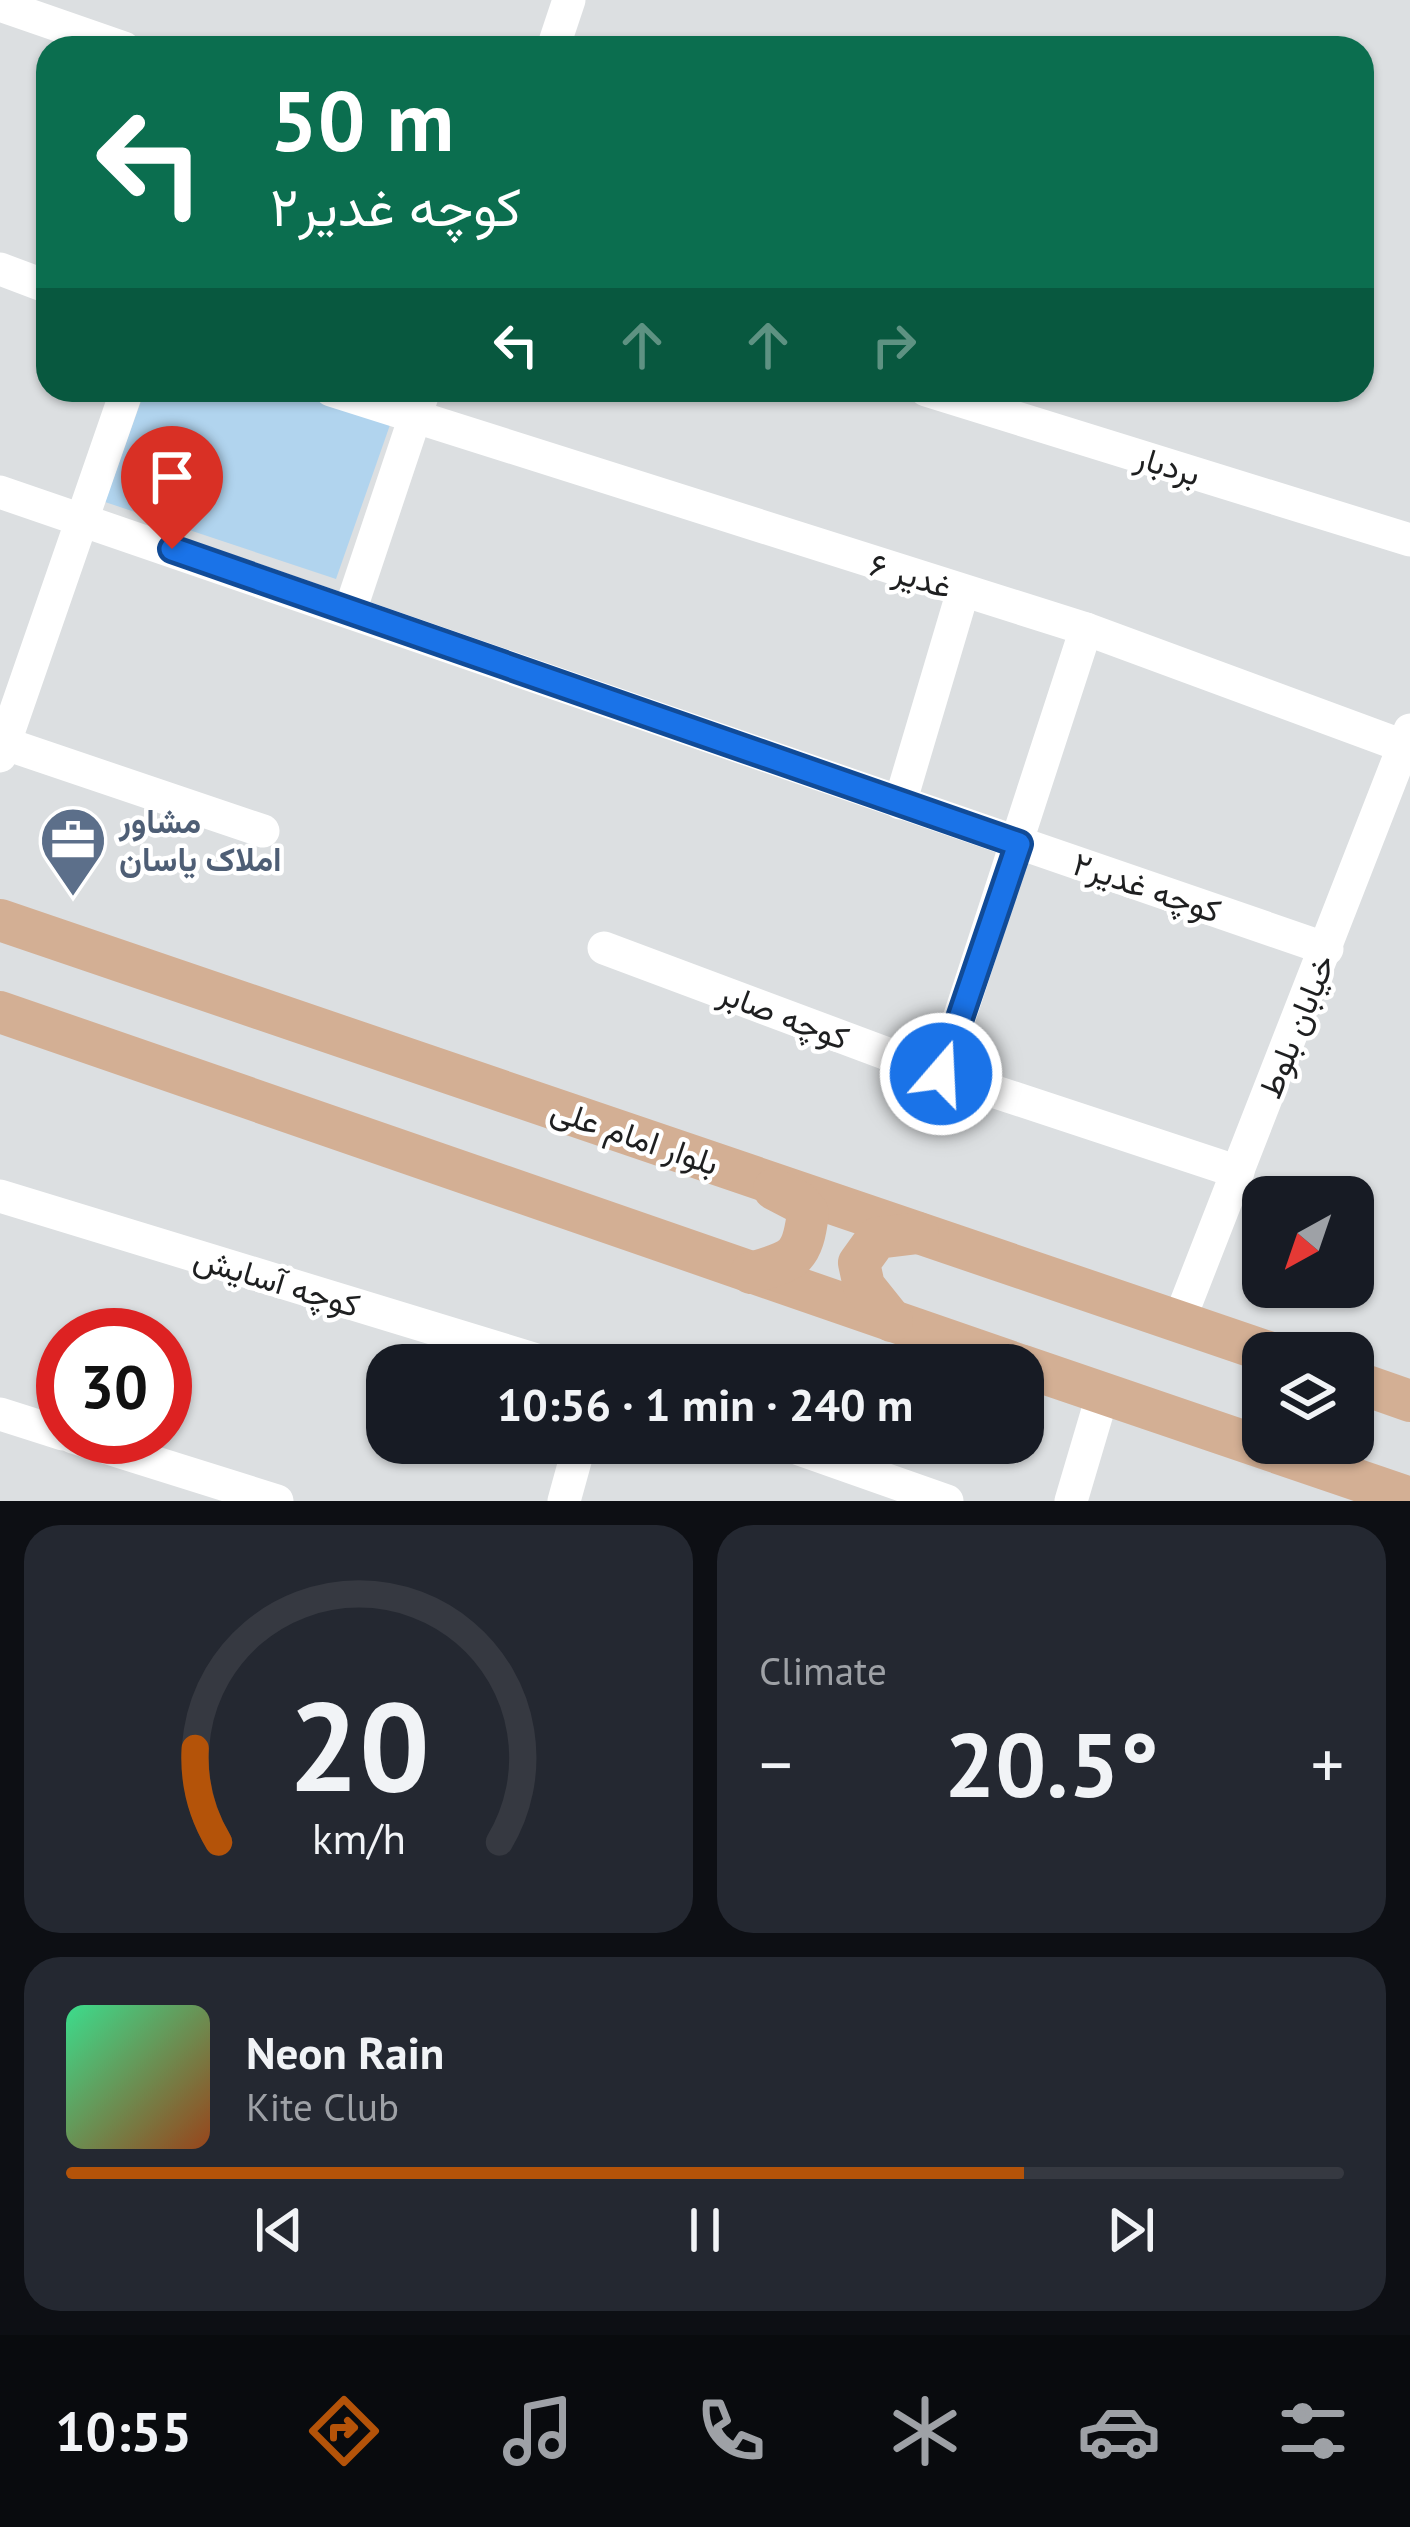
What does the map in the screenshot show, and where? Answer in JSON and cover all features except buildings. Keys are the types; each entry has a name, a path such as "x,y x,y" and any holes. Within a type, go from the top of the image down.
{"main road":[{"name":"بلوار امام على","path":"0,920 1242,1343"},
{"path":"0,1012 960,1344"},
{"path":"733,1170 799,1202 808,1213 801,1252 751,1273"},
{"path":"892,1321 864,1286 859,1263 877,1238 920,1233"},
{"path":"1044,1373 1410,1498"},
{"path":"1374,1388 1410,1401"}],"street":[{"path":"557,36 569,0"},
{"path":"0,4 90,36"},
{"path":"0,269 36,282"},
{"path":"123,402 1,747 263,831"},
{"name":"بردبار","path":"965,402 1410,540"},
{"path":"350,611 419,405"},
{"name":"غدیر ۶","path":"419,405 1406,738"},
{"name":"کوچه غدیر۲","path":"0,492 1327,949"},
{"path":"900,802 963,591"},
{"path":"941,1074 1086,628"},
{"name":"خیابان بلوط","path":"1179,1322 1406,738"},
{"name":"کوچه صابر","path":"604,948 941,1074 1238,1172"},
{"name":"کوچه آسایش","path":"0,1196 485,1344"},
{"path":"1071,1501 1103,1394"},
{"path":"0,1414 36,1425"},
{"path":"159,1464 277,1501"},
{"path":"564,1501 574,1464"},
{"path":"842,1464 947,1501"}],"shaded area":[{"path":"141,402 332,402 391,422 336,579 105,502"}],"place":[{"name":"مشاور املاک یاسان","path":"73,899"}],"route":[{"path":"172,549 1019,844 941,1074"}]}
